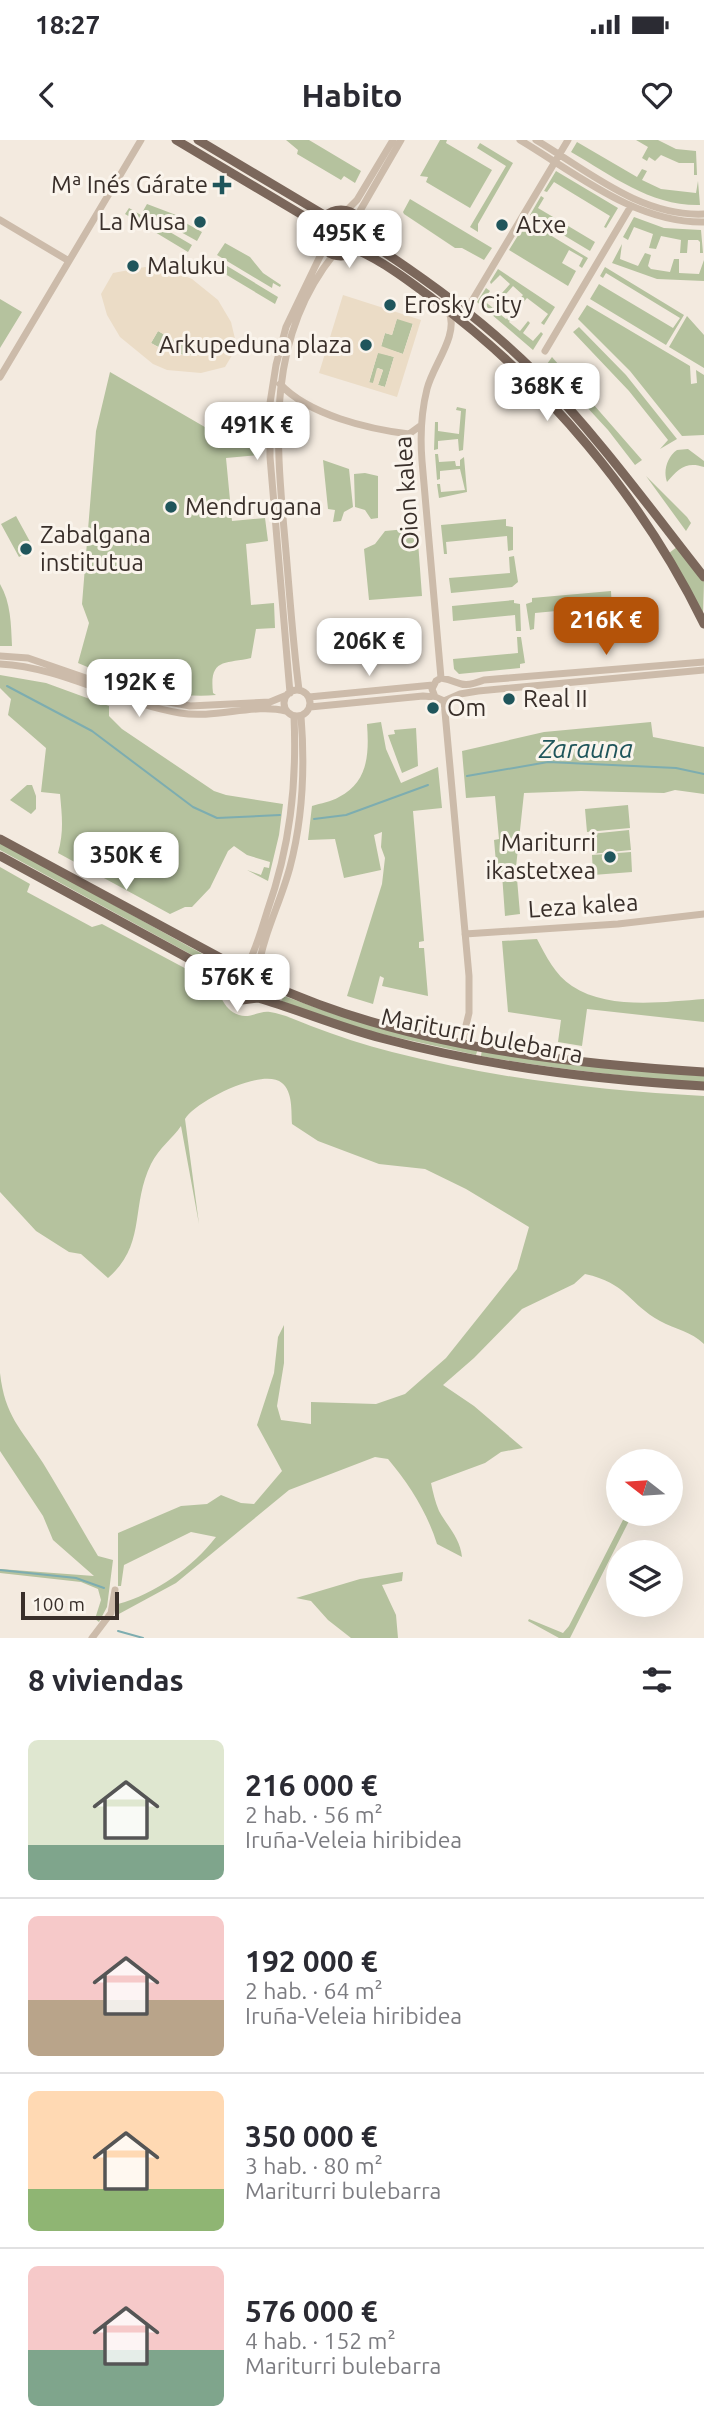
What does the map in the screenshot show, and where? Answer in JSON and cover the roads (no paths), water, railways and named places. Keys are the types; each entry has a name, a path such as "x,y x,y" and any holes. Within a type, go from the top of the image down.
{"main road":[{"path":"176,140 309,219 319,228"},
{"path":"198,140 326,216"},
{"path":"336,210 347,210 357,216 363,227 363,238 357,250 346,255 334,254 324,248 319,228 326,216 336,210"},
{"path":"363,238 466,311 533,370 579,418 704,577"},
{"path":"357,250 399,275 449,311 525,378 602,464 663,551 704,624"},
{"path":"0,839 243,968 258,970 265,982 258,998 242,1000 219,975 0,856"},
{"path":"232,988 235,974 243,968"},
{"name":"Mariturri bulebarra","path":"265,982 334,1009 462,1042 589,1062 704,1072"},
{"name":"Mariturri bulebarra","path":"258,998 381,1038 458,1055 588,1076 704,1086"}],"street":[{"path":"0,377 141,140"},
{"path":"347,210 355,204 393,140"},
{"path":"357,216 401,140"},
{"path":"520,140 648,206 677,214 704,214"},
{"path":"536,140 557,158 631,206 663,219 704,222"},
{"path":"466,311 568,140"},
{"path":"545,351 631,206"},
{"path":"0,220 69,261"},
{"path":"286,710 288,694 270,457 270,402 286,327 324,248"},
{"path":"334,254 302,308 280,384 278,452 299,690 309,697 433,685 441,678 468,685 484,680 704,663"},
{"name":"Oion kalea","path":"441,678 421,425 428,386 451,336 453,325 449,311"},
{"path":"280,384 296,397 322,411 362,425 409,434 421,425"},
{"path":"0,656 36,660 119,690 179,704 205,706 270,702 299,690"},
{"path":"0,664 43,671 136,703 185,714 286,710 297,716"},
{"path":"297,716 310,707 423,696 448,699 478,691 704,670"},
{"path":"453,683 454,693 448,699 470,1000 462,1042"},
{"path":"433,685 435,697"},
{"path":"309,697 310,707"},
{"path":"243,968 275,890 289,833 297,716"},
{"path":"258,970 290,865 297,831 303,779 297,716"},
{"name":"Leza kalea","path":"465,934 631,923 704,914"},
{"path":"92,1638 111,1614 115,1590"}],"waterway":[{"name":"Zarauna","path":"7,686 92,731 193,807 217,818 280,815"},
{"name":"Zarauna","path":"467,776 548,762 676,768 704,774"},
{"name":"Zarauna","path":"314,819 346,815 428,785"},
{"path":"0,1570 76,1578 104,1588"},
{"path":"118,1631 143,1638"}],"place":[{"name":"Mª Inés Gárate","path":"222,185"},
{"name":"La Musa","path":"200,222"},
{"name":"Atxe","path":"502,225"},
{"name":"Maluku","path":"133,266"},
{"name":"Erosky City","path":"390,305"},
{"name":"Arkupeduna plaza","path":"366,345"},
{"name":"Mendrugana","path":"171,507"},
{"name":"Zabalgana institutua","path":"26,549"},
{"name":"Real II","path":"509,699"},
{"name":"Om","path":"433,708"},
{"name":"Mariturri ikastetxea","path":"610,857"}]}
